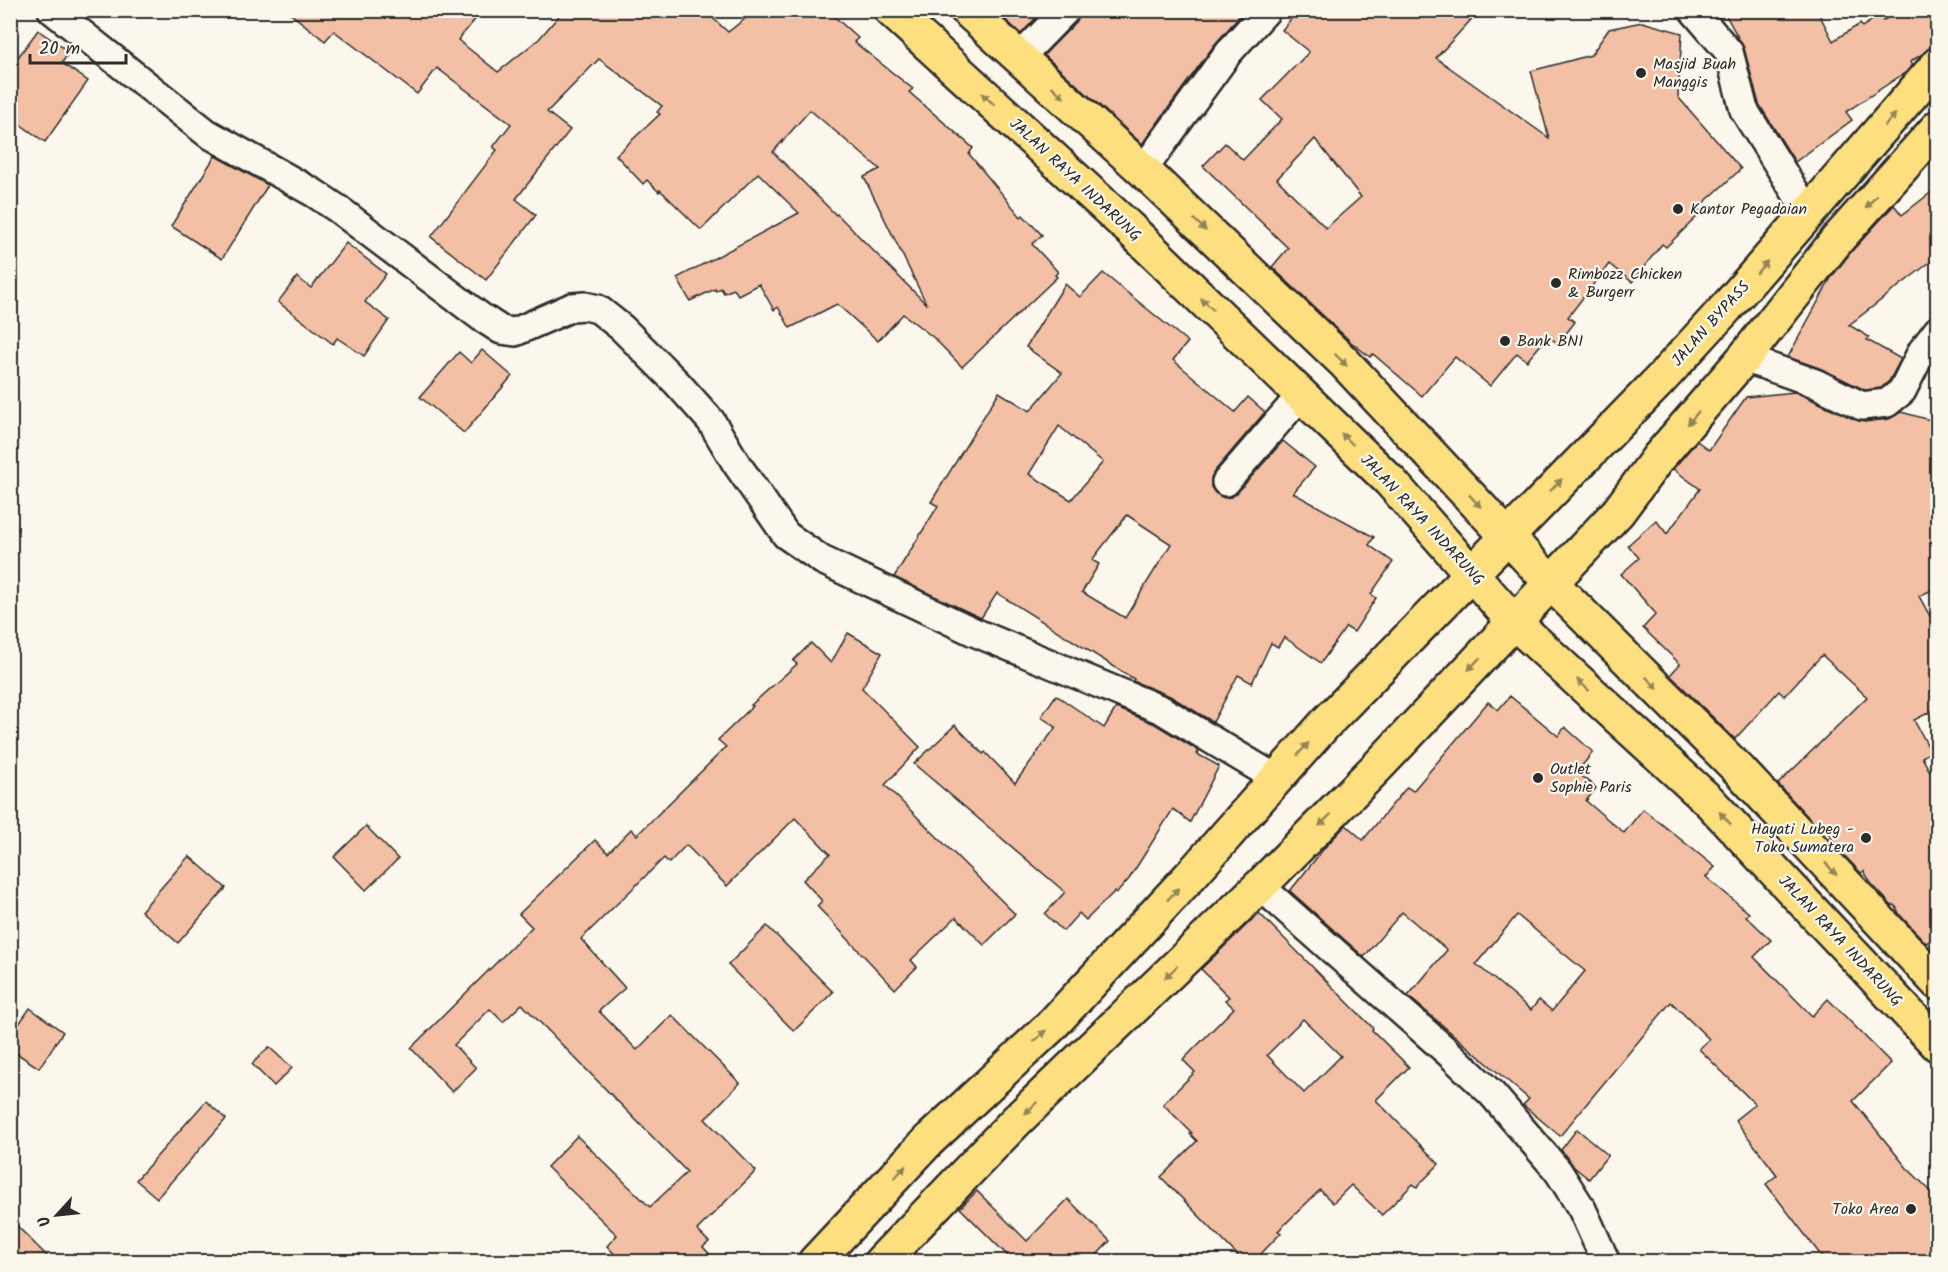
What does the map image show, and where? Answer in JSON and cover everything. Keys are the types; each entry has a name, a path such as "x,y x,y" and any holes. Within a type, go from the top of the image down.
{"main road":[{"name":"JALAN RAYA INDARUNG","path":"891,10 1129,228 1390,481 1514,622 1709,801 1938,1045"},
{"path":"967,10 1143,170 1344,362 1551,583 1739,770 1938,983"},
{"name":"JALAN BYPASS","path":"815,1262 928,1141 1049,1028 1325,724 1660,380 1809,214 1938,64"},
{"path":"881,1262 965,1173 1260,886 1371,773 1618,512 1658,458 1737,366 1837,240 1938,127"}],"street":[{"path":"52,10 207,133 338,209 501,330 515,332 572,308 585,306 598,309 622,328 711,421 736,463 786,535 822,560 974,632 1162,710 1277,779"},
{"path":"1020,57 1066,10"},
{"path":"1143,170 1228,53 1267,10"},
{"path":"1693,10 1729,52 1744,110 1809,214"},
{"path":"1737,366 1815,383 1862,406 1887,403 1902,391 1922,351 1938,330"},
{"path":"1226,482 1301,395"},
{"path":"1260,886 1452,1056 1492,1095 1558,1171 1582,1209 1606,1262"}],"building":[{"path":"286,10 483,10 458,40 498,72 539,39 564,10 704,10 728,32 756,10 827,10 858,38 854,42 913,89 909,92 973,148 969,154 1021,217 1023,215 1042,235 1032,244 1058,272 1055,275 1057,277 962,367 934,338 903,314 878,341 837,304 790,328 778,307 774,310 759,284 738,295 734,289 724,293 721,288 716,291 715,289 690,301 677,278 799,213 758,173 701,230 660,190 659,192 647,180 643,184 616,155 660,114 657,112 662,106 599,59 547,112 570,130 516,199 536,215 486,280 431,237 497,150 493,147 511,124 437,68 417,94 334,31 325,41","holes":["810,110 880,169 864,177 927,305 773,152"]},
{"path":"995,10 1043,10 1021,34"},
{"path":"1081,10 1245,10 1215,44 1142,144 1044,55 1077,21"},
{"path":"1298,10 1480,10 1436,58 1549,138 1531,71 1591,55 1609,29 1642,22 1682,33 1678,97 1741,169 1698,208 1702,212 1666,247 1662,244 1632,282 1609,264 1568,317 1575,322 1558,344 1548,336 1527,361 1517,353 1490,386 1455,357 1422,396 1373,354 1370,357 1351,342 1272,267 1288,248 1203,166 1225,143 1243,160 1282,119 1262,100 1309,52 1282,30","holes":["1315,139 1361,197 1326,228 1277,179"]},
{"path":"1723,10 1817,10 1833,41 1860,24 1862,27 1880,15 1883,21 1899,10 1929,10 1938,24 1938,44 1910,62 1913,65 1906,72 1846,112 1852,120 1795,162 1759,104 1744,48"},
{"path":"38,30 69,52 62,63 88,81 45,142 10,117 10,68"},
{"path":"215,156 268,185 222,259 171,226"},
{"path":"1938,187 1938,256 1849,325 1869,337 1867,340 1901,359 1889,381 1881,388 1865,390 1822,369 1788,357 1831,278 1851,252 1894,205 1902,215"},
{"path":"346,243 386,274 365,302 389,320 364,356 337,338 333,344 278,302 297,277 311,288"},
{"path":"1103,273 1188,342 1173,360 1235,412 1248,397 1265,412 1214,472 1211,487 1215,493 1224,498 1237,493 1283,441 1315,467 1293,493 1374,537 1369,545 1393,562 1371,594 1376,598 1354,632 1346,627 1321,663 1284,637 1278,647 1271,643 1252,683 1238,675 1213,722 1170,696 1133,681 1134,679 997,593 981,618 894,577 938,506 931,502 999,392 1030,411 1062,373 1026,347 1065,284 1080,297","holes":["1059,426 1103,462 1071,500 1029,474","1127,515 1171,544 1125,618 1082,592 1099,564 1092,560"]},
{"path":"482,350 512,376 464,433 420,397 459,352 471,363"},
{"path":"1795,392 1864,422 1889,419 1901,412 1938,422 1938,587 1919,596 1938,631 1938,708 1914,720 1931,752 1922,757 1938,787 1938,937 1926,943 1900,915 1895,905 1892,906 1870,882 1864,871 1861,873 1838,849 1825,825 1820,830 1778,784 1867,697 1822,655 1784,696 1779,691 1735,739 1670,675 1680,664 1643,628 1656,614 1621,574 1639,558 1628,545 1656,520 1667,534 1700,489 1673,469 1697,441 1709,450 1746,397"},
{"path":"848,633 882,653 862,688 920,747 885,785 1015,914 984,945 956,917 911,960 917,967 895,989 817,906 822,901 803,880 830,854 795,818 727,886 686,845 669,863 664,858 581,939 625,988 599,1011 637,1050 672,1015 740,1083 705,1119 756,1171 697,1230 709,1242 703,1247 717,1262 622,1262 607,1246 617,1235 547,1167 577,1136 650,1207 687,1172 522,1004 503,1022 490,1009 454,1045 476,1068 452,1092 411,1048 532,927 519,914 595,840 608,853 631,829 637,835 726,747 718,740 753,706 751,705 797,664 793,661 811,643 831,663"},
{"path":"1056,695 1104,728 1116,708 1155,724 1199,751 1197,754 1219,766 1190,822 1173,809 1129,879 1117,893 1115,891 1086,920 1079,913 1063,931 1045,914 1065,892 914,764 955,725 1015,783 1056,727 1041,717"},
{"path":"1510,696 1558,736 1565,727 1593,752 1577,772 1596,788 1586,801 1624,833 1643,809 1715,867 1706,877 1749,913 1746,916 1771,940 1754,957 1812,1016 1828,999 1891,1063 1853,1101 1907,1168 1938,1198 1938,1262 1826,1262 1766,1184 1777,1175 1735,1120 1755,1104 1699,1049 1709,1039 1671,1002 1560,1136 1523,1105 1529,1099 1408,996 1447,950 1402,912 1364,957 1290,891 1346,825 1363,840 1407,787 1413,791 1488,702 1498,710","holes":["1517,915 1585,971 1552,1011 1539,1000 1531,1010 1476,964"]},
{"path":"366,826 398,859 366,890 334,857"},
{"path":"189,856 226,888 178,943 141,911"},
{"path":"1259,913 1409,1067 1376,1100 1439,1164 1417,1187 1413,1184 1382,1215 1351,1185 1333,1203 1320,1190 1278,1231 1281,1233 1253,1262 1244,1262 1161,1177 1197,1141 1163,1104 1195,1072 1183,1060 1234,1008 1225,1000 1229,997 1201,969","holes":["1303,1019 1341,1056 1304,1093 1267,1055"]},
{"path":"767,926 833,992 794,1031 728,965"},
{"path":"30,1008 63,1032 39,1068 10,1049 10,1037"},
{"path":"269,1047 292,1068 274,1086 252,1064"},
{"path":"206,1101 226,1119 157,1198 136,1180"},
{"path":"1577,1129 1608,1155 1589,1179 1574,1167 1561,1150"},
{"path":"977,1191 1027,1241 1068,1199 1110,1241 1090,1262 1006,1262 1010,1258 960,1208"},
{"path":"10,1219 53,1262 10,1262"}],"place":[{"name":"Masjid Buah Manggis","path":"1641,73"},
{"name":"Kantor Pegadaian","path":"1678,209"},
{"name":"Rimbozz Chicken & Burgerr","path":"1556,283"},
{"name":"Bank BNI","path":"1505,341"},
{"name":"Outlet Sophie Paris","path":"1538,778"},
{"name":"Hayati Lubeg - Toko Sumatera","path":"1866,838"},
{"name":"Toko Area","path":"1911,1209"}]}
